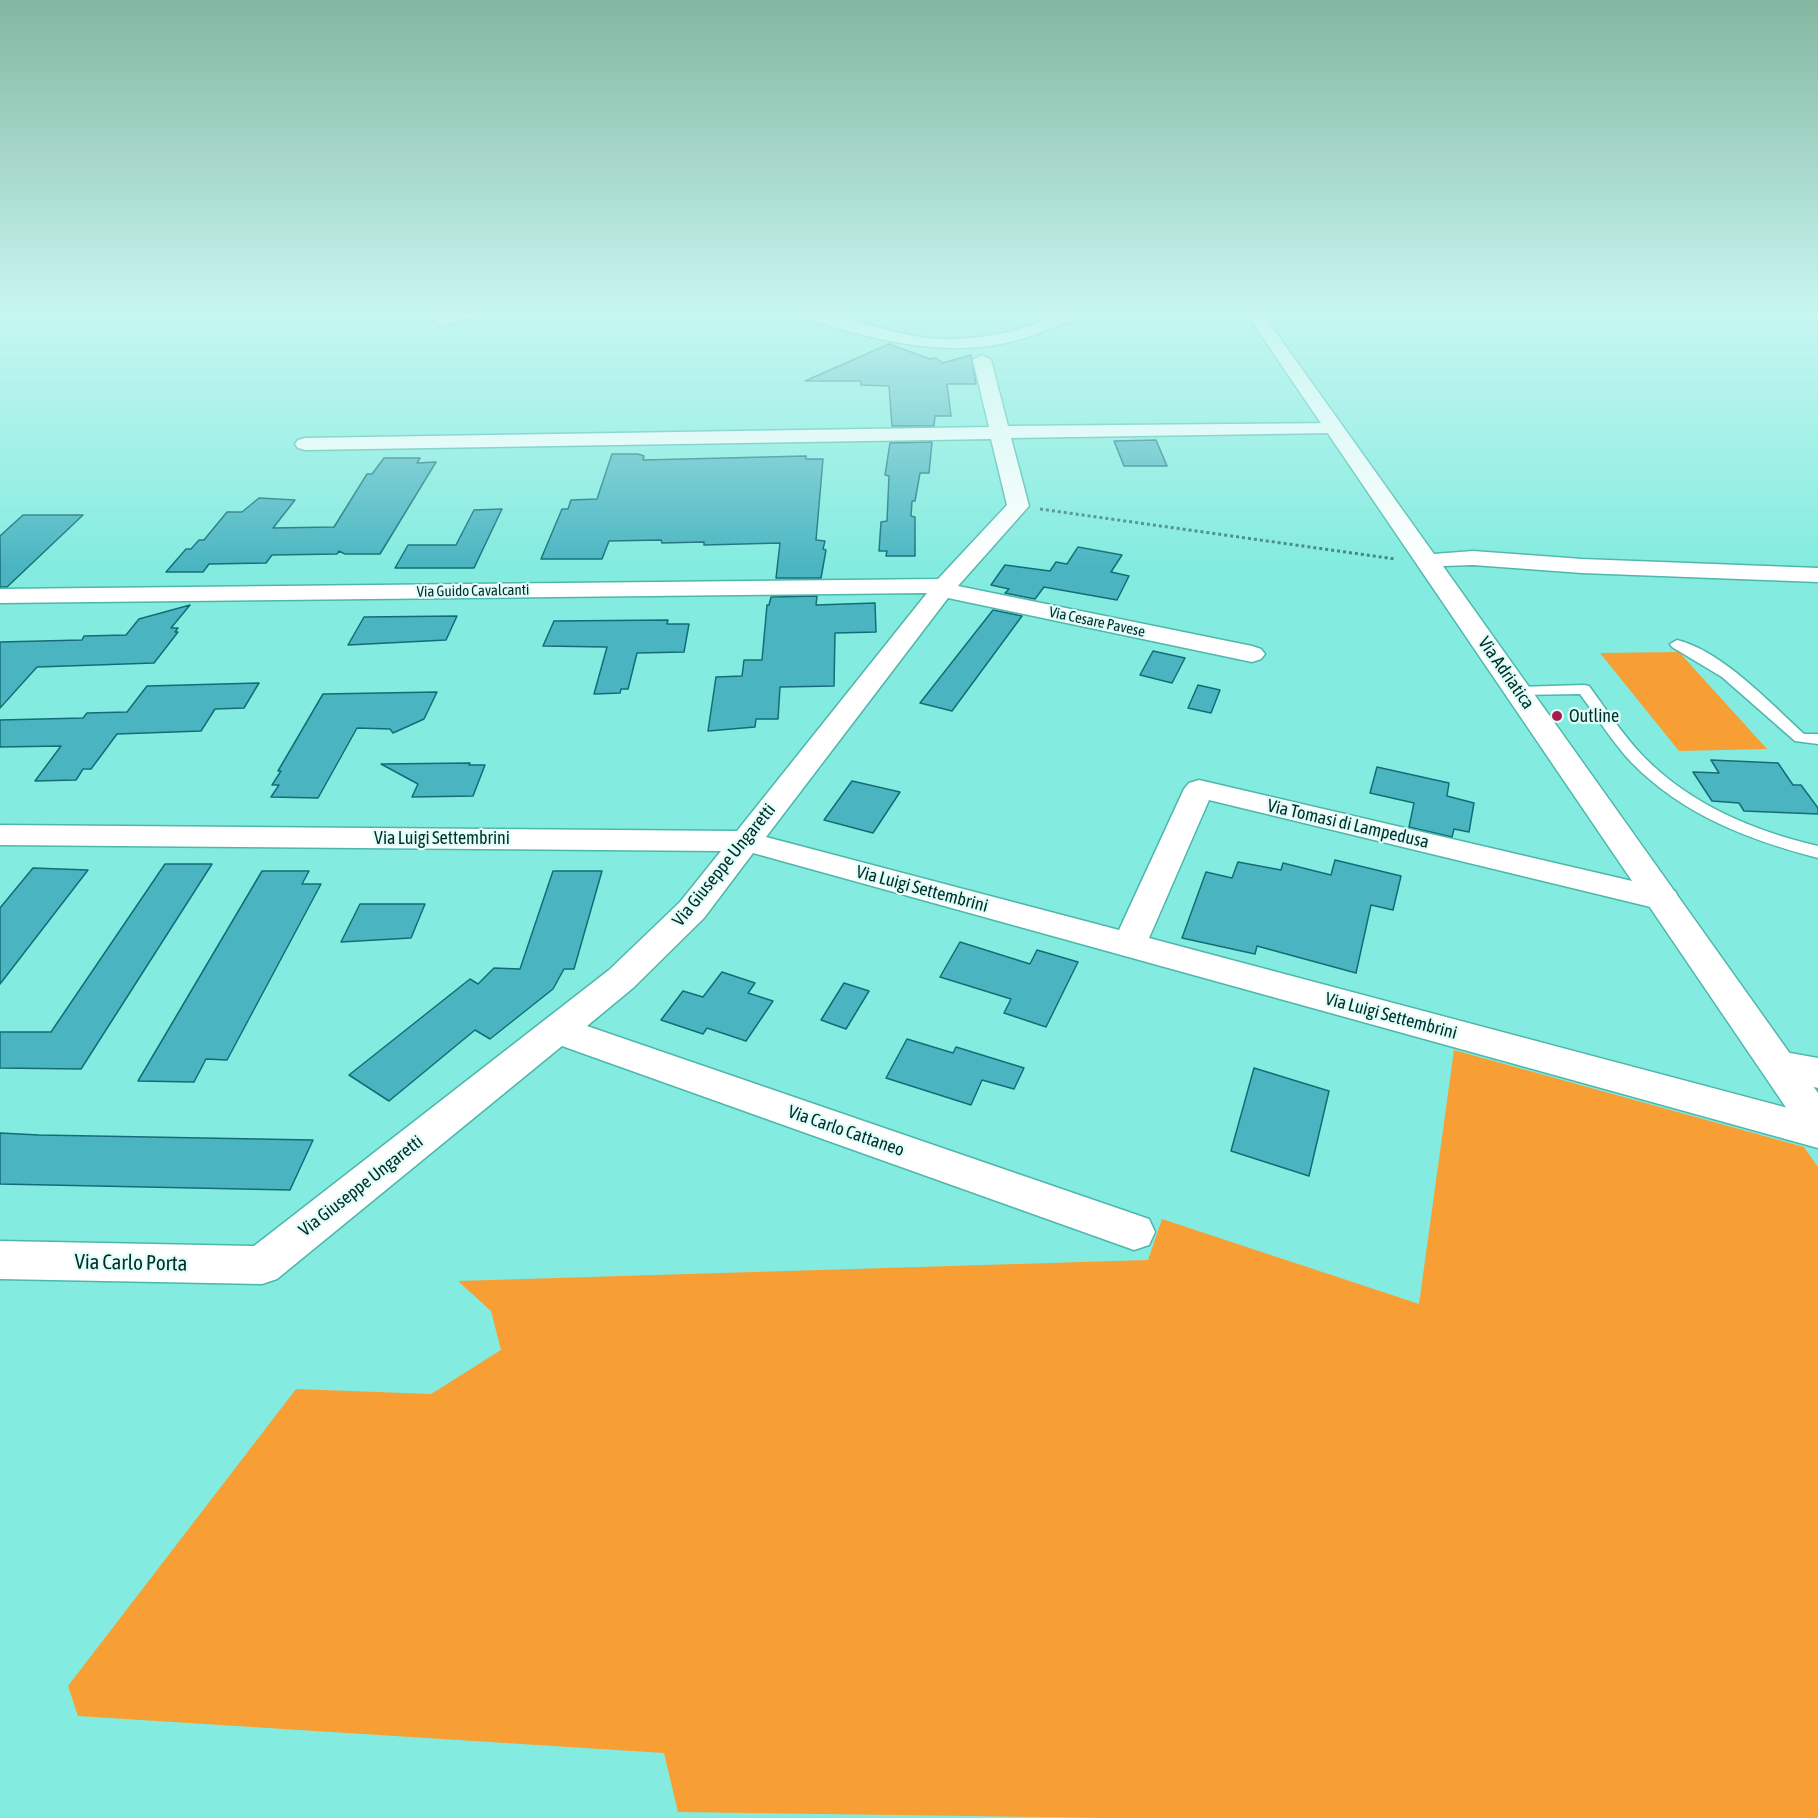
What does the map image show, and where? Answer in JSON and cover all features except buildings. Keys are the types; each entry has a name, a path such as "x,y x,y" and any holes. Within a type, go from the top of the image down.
{"street":[{"path":"991,398 1018,506"},
{"name":"Via Adriatica","path":"1312,398 1818,1123"},
{"path":"305,444 1332,427"},
{"name":"Via Giuseppe Ungaretti","path":"262,1264 621,979 692,910 944,588 1018,506"},
{"path":"1395,518 1445,547 1480,572"},
{"path":"1426,562 1446,568 1480,572 1547,564 1818,575"},
{"path":"1464,614 1466,590 1480,572"},
{"name":"Via Guido Cavalcanti","path":"0,596 944,588"},
{"name":"Via Cesare Pavese","path":"944,588 1252,654"},
{"name":"Via Tomasi di Lampedusa","path":"1130,945 1199,789 1663,899"},
{"name":"Via Luigi Settembrini","path":"0,835 745,841 1818,1132"},
{"name":"Via Carlo Cattaneo","path":"558,1029 1134,1233"},
{"path":"1779,1065 1818,1073"},
{"name":"Via Carlo Porta","path":"0,1260 262,1264"}],"lane":[{"path":"1677,644 1700,654 1719,668 1800,738 1818,739"},
{"path":"1518,691 1584,689 1637,759 1675,792 1734,825 1793,847 1818,852"}],"path":[{"path":"1018,506 1426,562"}],"shaded area":[{"path":"1679,652 1767,749 1679,751 1600,653"},
{"path":"1454,1050 1804,1147 1818,1167 1818,1818 1112,1818 678,1812 664,1753 78,1716 68,1686 296,1389 431,1394 501,1350 491,1311 458,1281 1148,1260 1162,1219 1419,1304"}],"place":[{"name":"Outline","path":"1557,716"}]}
